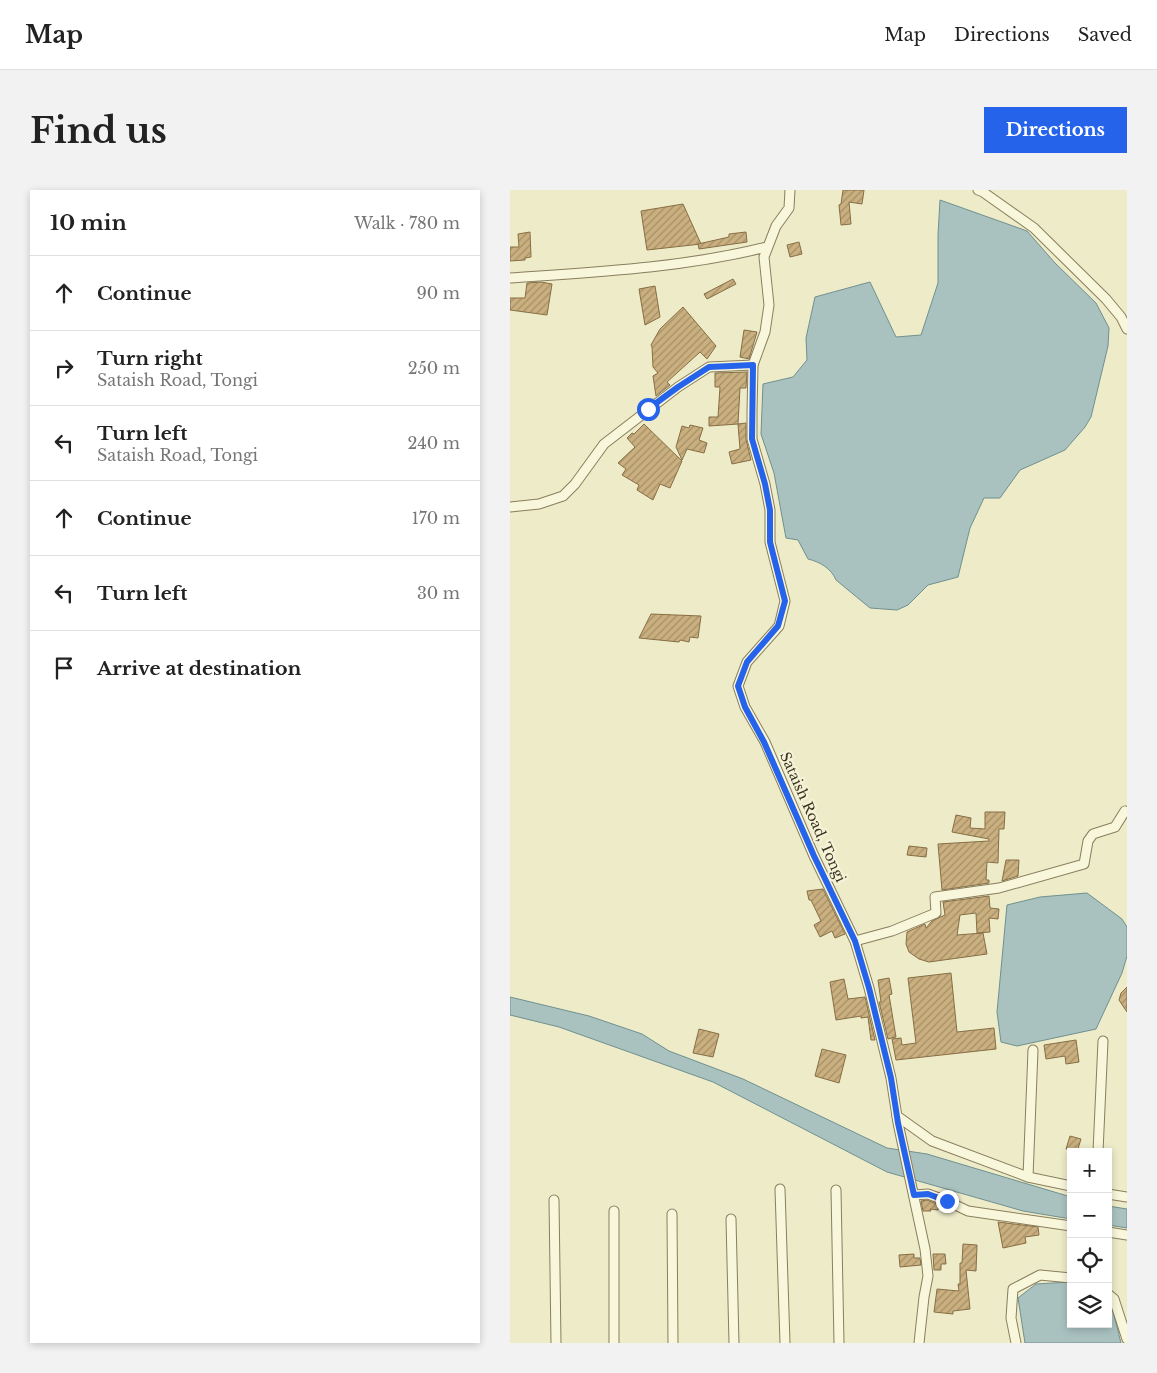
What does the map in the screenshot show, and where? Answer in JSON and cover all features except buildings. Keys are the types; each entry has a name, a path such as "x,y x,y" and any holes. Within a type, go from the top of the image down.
{"street":[{"name":"Sataish Road, Tongi","path":"790,190 789,208 776,226 764,257 770,305 765,332 753,365 752,439 765,484 770,510 770,542 785,601 778,626 747,662 738,686 745,707 764,742 814,856 855,941 874,1005 891,1078 897,1120 925,1249 928,1276 919,1343"},
{"path":"978,190 1034,228 1124,317 1127,329"},
{"path":"510,278 674,265 767,247"},
{"path":"510,506 539,504 563,496 575,484 604,444 678,387 709,367 753,365"},
{"path":"855,941 892,931 936,913 935,897 999,888 1084,864 1088,841 1094,834 1115,827 1125,812 1127,812"},
{"path":"1098,1148 1103,1040"},
{"path":"1028,1177 1033,1050"},
{"path":"897,1120 932,1142 1028,1177 1067,1185"},
{"path":"780,1189 785,1343"},
{"path":"836,1190 838,1343"},
{"path":"914,1193 928,1194 968,1211 1067,1225"},
{"path":"1112,1194 1127,1196"},
{"path":"554,1200 556,1343"},
{"path":"614,1211 614,1343"},
{"path":"672,1214 673,1343"},
{"path":"731,1219 734,1343"},
{"path":"1112,1233 1127,1235"},
{"path":"1016,1343 1011,1318 1013,1289 1040,1276 1067,1278"},
{"path":"1112,1297 1127,1339"}],"water":[{"path":"940,200 1027,231 1055,263 1096,303 1109,328 1108,346 1091,417 1085,427 1065,450 1020,470 1000,498 984,498 970,528 958,577 928,585 908,605 897,610 870,608 836,580 828,569 808,559 798,540 786,538 774,473 761,434 763,384 793,377 807,360 806,338 815,297 870,282 896,337 921,335 938,283"},
{"path":"1087,893 1122,919 1127,927 1127,956 1122,973 1096,1029 1017,1046 1001,1042 997,1012 1007,905 1040,897"},
{"path":"510,997 589,1016 642,1034 669,1051 743,1079 887,1148 927,1154 1067,1196 1067,1218 1023,1211 887,1172 713,1082 559,1027 510,1015"},
{"path":"1112,1207 1127,1209 1127,1228 1112,1226"},
{"path":"1067,1282 1067,1328 1112,1328 1112,1310 1121,1343 1025,1343 1018,1298 1036,1284"}],"route":[{"path":"648,409 709,367 753,365 752,439 765,484 770,510 770,542 785,601 778,626 747,662 738,686 745,707 764,742 814,856 855,941 876,1014 891,1078 898,1123 914,1195 928,1194 947,1201"}]}
